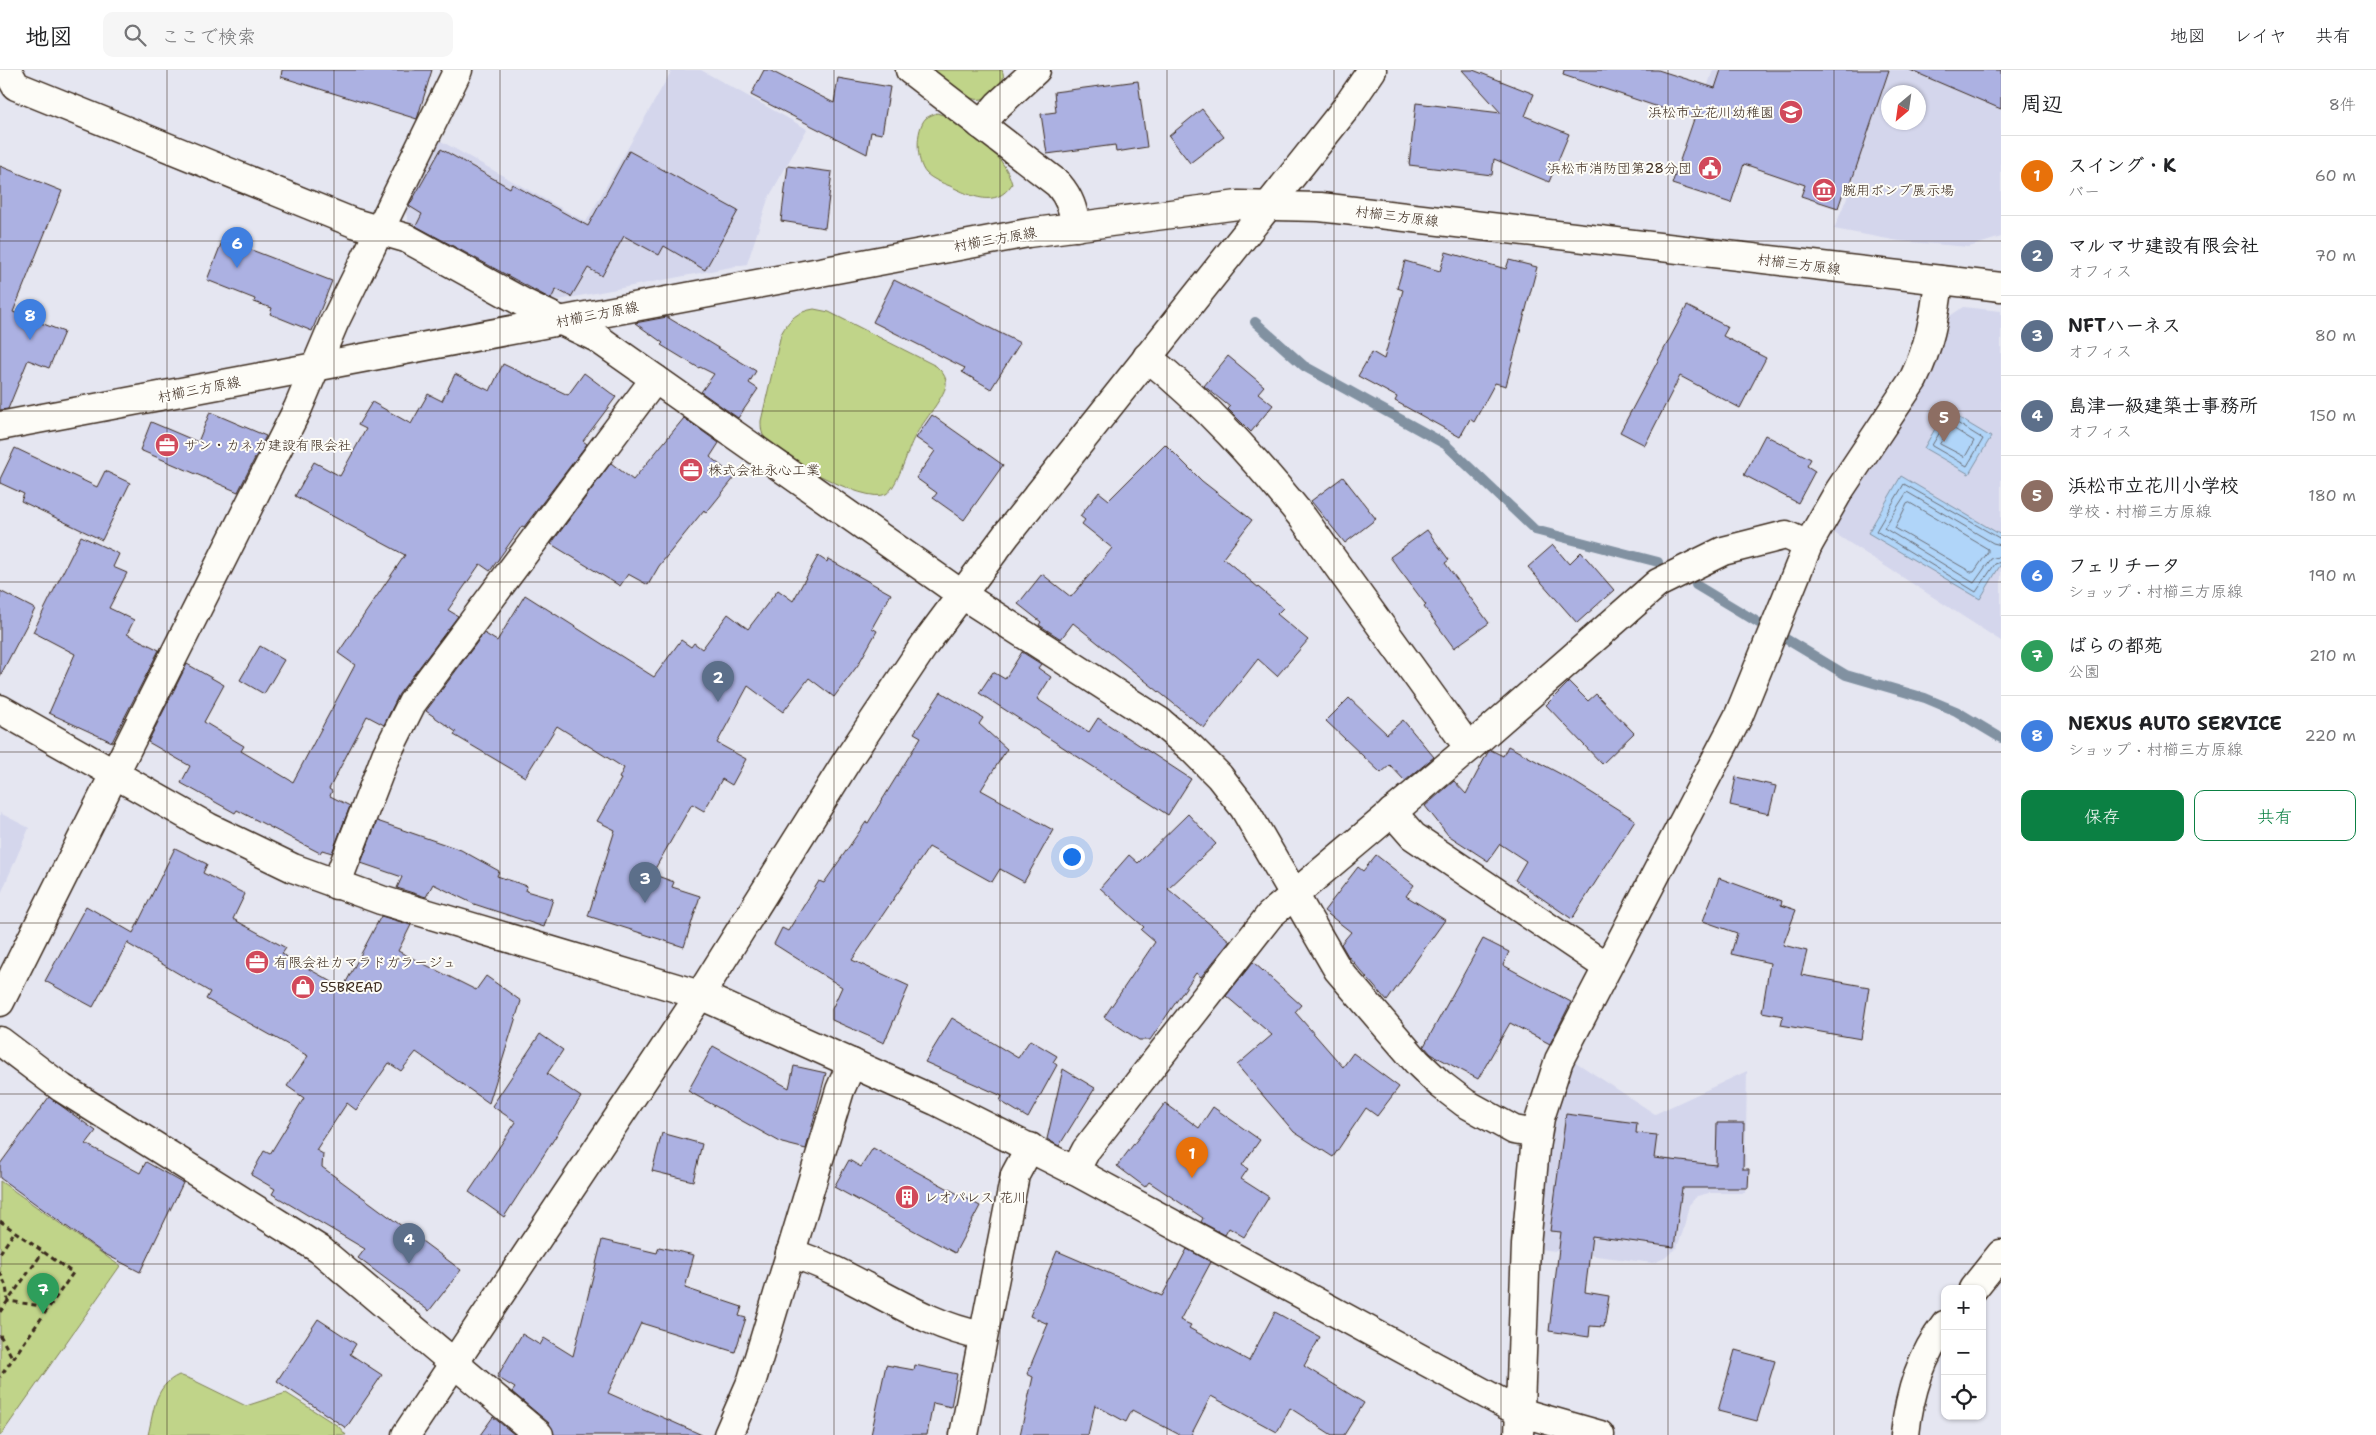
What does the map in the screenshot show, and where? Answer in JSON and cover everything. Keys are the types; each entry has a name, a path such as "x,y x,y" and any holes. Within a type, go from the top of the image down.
{"street":[{"path":"7,70 16,86 354,223 406,238 524,303 596,338 961,594 1159,721 1190,747 1218,776 1244,808 1338,970 1417,1062 1440,1084 1465,1103 1514,1130 1537,1134"},
{"path":"0,1002 298,408 334,323 458,70"},
{"path":"910,70 1058,184 1068,196 1076,226"},
{"path":"981,125 998,105 1036,70"},
{"path":"406,1435 700,995 870,726 961,594 1346,108 1372,70"},
{"name":"村櫛三方原線","path":"0,426 1028,233 1220,207 1270,204 1320,207 2001,287"},
{"path":"1519,1423 1528,1212 1537,1134 1559,1060 1739,714 1808,545 1839,490 1916,374 1929,342 1934,322 1939,280"},
{"path":"1147,358 1181,384 1278,487 1303,518 1469,748"},
{"path":"336,885 386,754 412,703 655,379"},
{"path":"1075,1171 1086,1150 1270,915 1469,748 1658,583 1723,550 1786,535 1808,545"},
{"path":"0,709 208,828 293,868 381,900 700,995 852,1063 973,1118 1075,1171 1519,1423 1600,1435"},
{"path":"1392,812 1413,836 1607,967"},
{"path":"0,1041 62,1088 319,1249 539,1435"},
{"path":"728,1435 752,1380 840,1090 852,1063"},
{"path":"964,1435 1015,1174 1030,1147"},
{"path":"790,1253 816,1261 880,1296 957,1331 983,1336"},
{"path":"1976,1285 2001,1254"},
{"path":"1905,1435 1914,1384 1925,1356 1942,1330"}],"path":[{"path":"0,1221 73,1273 0,1377"},
{"path":"0,1253 15,1231"},
{"path":"0,1312 43,1252"},
{"path":"0,1272 6,1286 6,1300 8,1301"},
{"path":"8,1301 49,1307"},
{"path":"0,1336 13,1359"}],"shaded area":[{"path":"672,70 701,70 807,129 768,199 747,264 548,302 409,224 405,210 439,140 586,222"},
{"path":"1713,70 2001,70 2001,237 1969,247 1899,241 1834,229 1854,180 1694,126"},
{"path":"1963,307 2001,311 2001,641 1831,531 1850,497 1924,387 1942,346 1950,316"},
{"path":"0,813 29,828 0,896"},
{"path":"1574,1061 1655,1114 1747,1071 1745,1193 1709,1193 1697,1196 1689,1205 1677,1247 1665,1258 1653,1263 1539,1249 1548,1150 1553,1121"}],"green space":[{"path":"932,70 1002,70 1003,79 988,95 982,99 976,99 962,94"},
{"path":"937,113 960,124 993,151 1008,173 1012,184 1006,192 999,196 983,198 937,181 926,173 919,154 920,130 926,118"},
{"path":"814,309 829,312 936,366 945,376 946,385 937,404 916,434 894,485 886,494 875,495 860,492 821,476 784,454 771,444 762,433 761,421 781,334 794,317"},
{"path":"0,1181 120,1266 1,1435 0,1435"},
{"path":"179,1375 246,1406 286,1393 338,1426 346,1435 148,1435 156,1400 160,1392 164,1386"}],"water":[{"path":"1946,410 1991,437 1969,474 1924,448"},
{"path":"1901,476 2001,535 2001,564 1980,599 1868,533"}],"building":[{"path":"282,70 432,70 417,119 281,77"},
{"path":"764,70 769,70 834,103 838,78 890,87 882,134 871,132 867,154 751,95"},
{"path":"1462,70 1473,70 1534,94 1525,116 1569,134 1549,182 1494,159 1492,175 1409,165 1416,103 1501,113"},
{"path":"1564,70 1658,70 1715,88 1721,70 1889,70 1884,85 1881,85 1881,94 1849,189 1845,187 1838,208 1801,196 1805,185 1744,164 1731,203 1672,184 1694,119 1563,75"},
{"path":"1910,70 2001,70 2001,109"},
{"path":"1138,81 1147,147 1116,152 1115,145 1047,154 1041,114 1056,112 1054,92"},
{"path":"1202,109 1224,137 1190,163 1169,136"},
{"path":"441,149 510,188 512,184 588,226 629,151 738,211 705,270 664,246 659,255 624,236 602,276 588,268 571,297 556,289 551,299 416,226 422,214 409,206"},
{"path":"0,166 62,191 13,312 64,332 49,368 28,360 8,409 0,410"},
{"path":"788,166 832,172 825,228 781,221"},
{"path":"223,239 332,281 312,331 270,314 272,308 254,302 255,299 207,280"},
{"path":"1446,252 1506,269 1509,260 1537,267 1506,386 1495,383 1474,422 1470,419 1460,437 1395,401 1397,397 1358,376 1372,352 1384,359 1403,290 1397,288 1405,261 1440,271"},
{"path":"894,280 1020,343 991,389 962,372 965,368 873,322"},
{"path":"1687,306 1728,327 1723,336 1766,358 1740,408 1680,376 1645,445 1620,432"},
{"path":"667,317 756,371 749,383 758,389 738,418 701,392 714,374 699,368 661,345 663,343 635,323"},
{"path":"1228,356 1264,386 1258,393 1273,405 1251,432 1228,409 1230,407 1204,386"},
{"path":"503,364 568,395 584,373 616,397 583,441 587,444 524,527 522,526 490,571 480,564 448,610 458,616 399,694 384,725 367,716 329,789 332,791 330,796 350,806 332,853 322,850 320,853 237,810 235,813 181,783 190,766 148,742 187,664 224,685 204,722 244,746 241,751 293,782 355,665 338,653 405,555 295,496 314,462 340,476 366,429 358,425 372,402 411,424 428,394 442,401 455,374 490,391"},
{"path":"210,412 266,436 238,492 140,450 151,422 198,442"},
{"path":"932,415 1003,465 964,520 933,498 937,493 916,478 935,451 916,438"},
{"path":"684,418 719,443 710,457 735,477 706,513 704,510 659,566 648,585 628,574 620,586 551,544 611,463 633,480"},
{"path":"1765,435 1811,459 1807,466 1815,471 1798,503 1744,475"},
{"path":"1165,444 1202,481 1252,520 1223,558 1283,608 1277,614 1308,640 1277,676 1258,659 1204,728 1073,623 1061,639 1039,625 1041,622 1018,604 1042,574 1071,597 1112,548 1082,524 1085,520 1080,516 1099,492 1109,500"},
{"path":"15,448 97,487 105,471 130,483 102,540 21,501 24,494 0,483 0,479"},
{"path":"1343,477 1376,519 1345,543 1311,501"},
{"path":"1427,530 1449,560 1445,563 1489,623 1454,648 1424,607 1426,605 1390,557"},
{"path":"81,536 119,554 113,567 127,573 109,608 134,620 127,634 159,650 112,742 49,713 75,654 33,632"},
{"path":"1553,545 1569,564 1581,552 1614,590 1577,623 1528,567"},
{"path":"818,556 827,562 828,559 891,594 872,628 877,631 858,665 834,697 809,678 783,712 748,686 717,743 746,759 732,785 722,779 704,811 692,804 652,874 674,882 672,887 700,896 684,947 588,916 615,830 597,821 621,779 619,778 624,768 557,726 525,777 454,735 456,732 426,711 484,633 497,641 525,595 654,677 681,640 691,647 694,643 702,649 728,614 748,629 778,590 793,601"},
{"path":"0,591 35,609 0,676"},
{"path":"260,646 284,660 264,694 240,680"},
{"path":"1022,652 1041,664 1038,668 1051,677 1037,699 1089,732 1098,718 1191,779 1168,815 979,693 993,672 1005,679"},
{"path":"1569,682 1588,701 1596,694 1634,733 1602,764 1546,705"},
{"path":"941,692 983,718 979,724 1007,749 981,790 1053,830 1024,882 1000,869 992,882 929,847 852,960 909,986 884,1043 832,1020 832,1009 842,987 774,944 782,928 788,931 819,881 824,883 866,822 868,823 921,737 914,733"},
{"path":"1349,698 1387,734 1403,720 1434,757 1405,781 1390,765 1381,773 1326,721"},
{"path":"1508,746 1568,778 1635,820 1572,919 1515,880 1526,861 1500,844 1488,861 1448,835 1425,806 1454,781 1466,794 1488,752 1491,750 1503,756"},
{"path":"1736,777 1776,786 1769,814 1730,805"},
{"path":"1188,814 1216,844 1168,889 1230,941 1201,977 1196,973 1150,1040 1139,1040 1104,1017 1155,942 1141,930 1144,927 1100,888 1129,855 1138,863"},
{"path":"377,821 461,850 499,871 497,876 527,886 526,891 553,899 544,927 474,904 433,884 426,897 397,888 402,877 361,863"},
{"path":"175,848 207,864 203,873 245,894 233,919 286,948 282,954 343,988 381,916 411,925 398,951 476,990 486,976 521,1001 489,1103 416,1052 401,1071 389,1063 356,1110 347,1103 316,1150 323,1154 322,1167 461,1270 429,1311 358,1258 365,1249 272,1194 275,1189 251,1175 264,1151 270,1154 304,1098 287,1086 308,1056 206,999 210,992 128,944 128,942 93,1007 45,981 86,906 133,933"},
{"path":"1376,855 1414,885 1406,896 1445,920 1387,1001 1348,956 1341,944 1351,932 1324,911 1358,867 1363,871"},
{"path":"1719,878 1782,901 1781,905 1796,910 1783,945 1807,951 1801,975 1869,987 1861,1039 1781,1025 1783,1016 1762,1012 1770,963 1731,954 1737,933 1703,921"},
{"path":"1483,939 1509,952 1503,965 1571,1002 1550,1044 1510,1023 1478,1079 1431,1054 1424,1046"},
{"path":"1253,962 1301,1005 1295,1012 1343,1067 1353,1053 1399,1087 1377,1116 1366,1108 1333,1157 1294,1132 1237,1065 1272,1035 1226,996"},
{"path":"952,1018 1018,1058 1030,1040 1057,1056 1053,1062 1057,1065 1028,1118 1000,1101 1002,1096 925,1062"},
{"path":"540,1034 563,1050 547,1074 581,1097 504,1217 469,1192 516,1122 492,1106"},
{"path":"713,1046 789,1088 794,1066 826,1073 806,1149 782,1143 688,1091"},
{"path":"1063,1069 1095,1088 1059,1146 1047,1139"},
{"path":"49,1097 96,1131 86,1144 140,1173 146,1162 183,1183 140,1272 103,1253 0,1178 0,1164"},
{"path":"1165,1103 1199,1128 1213,1107 1260,1140 1242,1165 1248,1169 1241,1179 1269,1197 1244,1237 1229,1228 1225,1235 1201,1222 1203,1218 1149,1182 1145,1187 1117,1166"},
{"path":"1566,1114 1637,1123 1636,1133 1657,1135 1654,1158 1716,1165 1717,1123 1744,1123 1743,1169 1749,1169 1748,1188 1682,1188 1674,1247 1592,1236 1585,1292 1609,1296 1604,1327 1590,1326 1589,1337 1549,1331 1561,1232 1550,1231"},
{"path":"662,1133 702,1144 693,1181 652,1171"},
{"name":"レオパレス 花川","path":"873,1148 980,1206 955,1253 834,1187 849,1160 861,1167"},
{"path":"602,1240 657,1253 659,1247 694,1255 685,1288 742,1307 739,1316 746,1318 735,1352 641,1323 608,1393 702,1435 554,1435 549,1423 512,1392 515,1388 497,1377 522,1334 540,1345 544,1338 573,1356"},
{"path":"1187,1249 1211,1262 1180,1320 1191,1325 1189,1328 1249,1361 1275,1312 1320,1337 1304,1366 1364,1403 1344,1435 1332,1435 1290,1408 1277,1432 1211,1396 1191,1435 1180,1435 1132,1410 1126,1422 1095,1405 1088,1435 1020,1435 1033,1377 1027,1374 1048,1324 1030,1316 1057,1251 1162,1296"},
{"path":"318,1319 356,1344 350,1354 382,1375 346,1428 277,1381"},
{"path":"1735,1350 1775,1361 1757,1421 1718,1411"},
{"path":"886,1365 914,1370 915,1365 957,1374 951,1407 933,1403 927,1435 871,1435"},
{"path":"493,1417 515,1435 480,1435"}],"waterway":[{"path":"1255,322 1304,366 1445,444 1535,530 1658,562"},
{"path":"1696,585 1759,623"},
{"path":"1786,639 1846,675 1925,698 1956,711 2001,738"}],"place":[{"name":"浜松市立花川幼稚園","path":"1791,112"},
{"name":"浜松市消防団第28分団","path":"1710,168"},
{"name":"腕用ポンプ展示場","path":"1824,190"},
{"name":"フェリチータ","path":"237,268"},
{"name":"NEXUS AUTO SERVICE","path":"30,340"},
{"name":"浜松市立花川小学校","path":"1944,442"},
{"name":"サン・カネカ建設有限会社","path":"167,445"},
{"name":"株式会社永心工業","path":"691,470"},
{"name":"マルマサ建設有限会社","path":"718,702"},
{"name":"NFTハーネス","path":"645,903"},
{"name":"有限会社カマラドガラージュ","path":"257,962"},
{"name":"55BREAD","path":"303,987"},
{"name":"スイング・K","path":"1192,1178"},
{"name":"レオパレス 花川","path":"907,1197"},
{"name":"島津一級建築士事務所","path":"409,1264"},
{"name":"ばらの都苑","path":"43,1314"}]}
